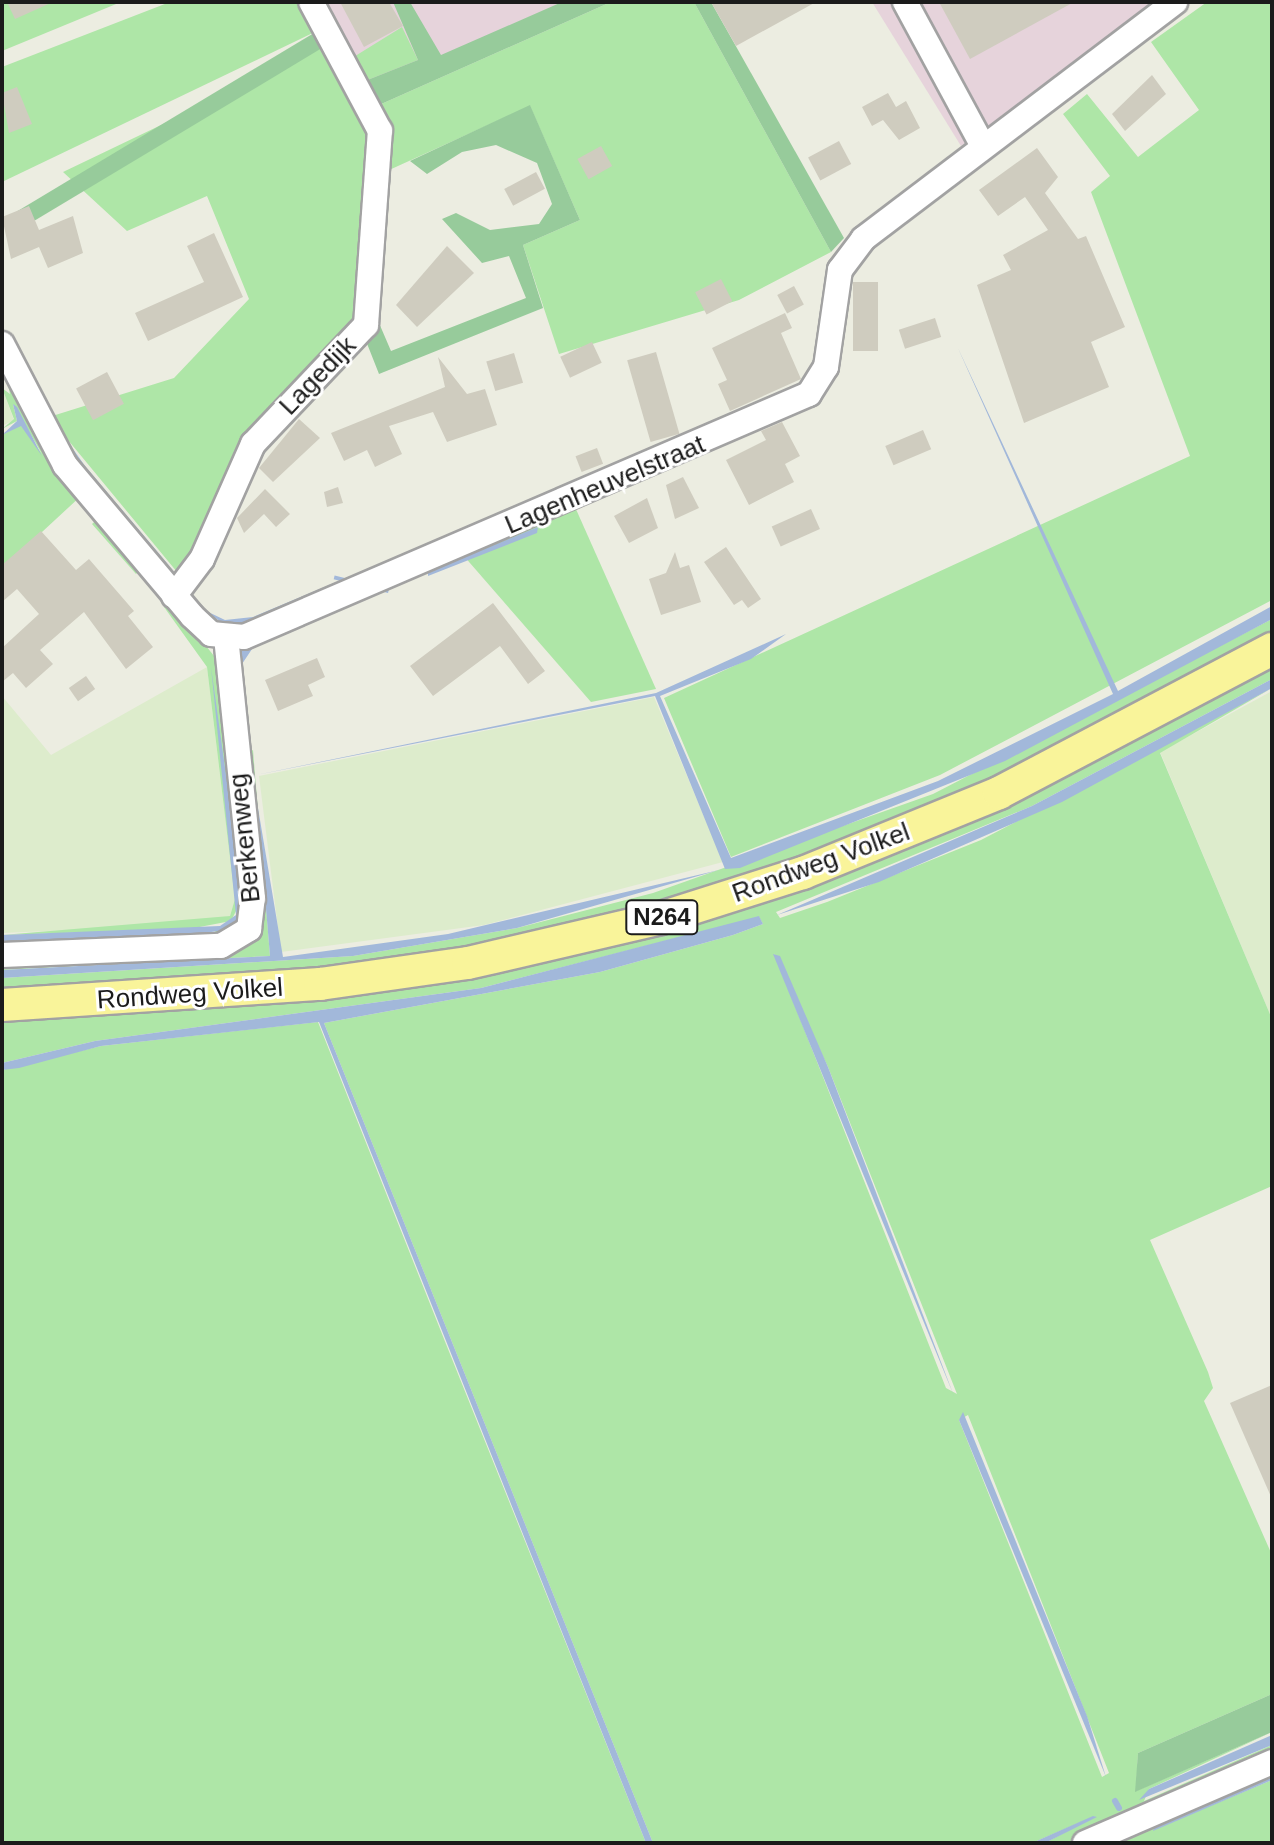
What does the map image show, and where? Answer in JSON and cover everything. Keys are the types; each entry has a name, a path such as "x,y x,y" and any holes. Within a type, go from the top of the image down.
{"main road":[{"name":"Rondweg Volkel","path":"2,1005 320,984 468,963 661,918 803,873 999,793 1272,649"}],"street":[{"name":"Lagedijk","path":"174,596 202,559 253,444 366,325 380,131 311,2"},
{"path":"905,2 983,146"},
{"name":"Lagenheuvelstraat","path":"226,638 270,628 802,399 826,367 835,297 849,255 983,146 1175,2"},
{"path":"2,344 51,446 174,596 211,634 226,638"},
{"name":"Berkenweg","path":"2,955 221,946 249,929 253,898 226,638"},
{"path":"1085,1843 1272,1762"}],"shaded area":[{"path":"304,2 577,2 362,106"},
{"path":"872,2 1160,2 961,146"}],"green space":[{"path":"2,2 121,2 2,51"},
{"path":"170,2 302,2 319,30 2,182 2,67"},
{"path":"393,2 410,2 441,55 562,2 611,2 379,105 365,81 418,60"},
{"path":"611,2 694,2 831,252 739,300 559,354 523,245 580,220 530,106 387,171 379,105"},
{"path":"694,2 711,2 844,238 831,252"},
{"path":"1207,2 1272,2 1272,600 940,775 731,857 664,698 1190,456 1091,192 1110,176 1063,114 1087,94 1138,157 1199,110 1151,42"},
{"path":"402,27 418,60 365,81 352,58"},
{"path":"319,30 328,45 26,226 17,211"},
{"path":"328,45 373,122 367,317 239,452 182,578 49,417 174,378 249,299 207,196 127,231 63,172"},
{"path":"530,105 580,220 523,245 543,308 379,374 364,336 379,323 391,351 526,298 509,256 482,263 442,219 456,213 490,230 539,224 552,204 537,163 496,145 462,152 427,174 410,161"},
{"path":"2,358 82,495 2,569 2,435 21,425 42,454 13,404 17,421 2,429 14,419 2,388 10,394"},
{"path":"2,388 14,420 2,426"},
{"path":"575,507 656,689 591,702 463,555"},
{"path":"100,517 142,567 136,574 92,524"},
{"path":"171,602 218,661 250,909 240,933 2,951 2,942 214,932 241,916 211,667 239,905 231,921 189,929 2,935 230,916 235,899 207,667 164,607"},
{"path":"1272,619 1272,635 1095,732 849,844 600,923 347,970 2,992 2,978 353,956 517,928 653,893 933,794"},
{"path":"1272,661 1272,679 1032,806 776,912 780,918 827,902 981,840 1272,688 1160,753 1272,1019 1272,1186 1150,1240 1208,1372 1213,1388 1204,1401 1272,1555 1272,1694 1138,1753 1136,1791 1272,1732 1149,1789 1144,1801 1272,1745 1272,1756 1073,1843 1045,1843 1095,1816 1032,1843 653,1843 324,1023 600,972 733,935 763,924 759,917 481,988 95,1041 2,1063 2,1017 606,944","holes":["774,953 828,1067 957,1394 946,1388","968,1415 1109,1773 1102,1777 959,1420"]},
{"path":"207,667 235,899 230,916 188,925 2,933 2,696 51,755"},
{"path":"1272,691 1272,1019 1160,752"},
{"path":"654,697 723,862 484,925 281,952 259,776"},
{"path":"253,750 270,956 2,970 2,960 251,945 259,930 240,755"},
{"path":"318,1022 646,1843 2,1843 2,1070 101,1046"},
{"path":"1272,1694 1272,1732 1135,1792 1138,1753"},
{"path":"1272,1767 1272,1775 1153,1830 1272,1780 1272,1843 1097,1843"}],"water":[{"path":"957,346 1118,691 1272,606 1272,619 1005,761 740,868 725,869 655,696 256,775 656,693 786,634 751,659 660,696 731,858 938,781 1113,694"},
{"path":"13,404 42,456 21,426 2,435 17,421"},
{"path":"61,432 85,466 177,575 74,459"},
{"path":"538,527 537,533 428,576 428,572"},
{"path":"420,547 247,625 224,624 204,610 225,620 253,617"},
{"path":"335,575 389,589 388,593 334,579"},
{"path":"254,646 242,664 248,744 239,652"},
{"path":"211,667 242,890 238,920 225,930 184,936 2,942 2,935 220,926 236,915"},
{"path":"1272,679 1272,688 1062,802 879,882 777,915 1032,806"},
{"path":"257,802 283,957 448,934 719,870 517,928 353,956 2,978 2,970 270,956"},
{"path":"759,916 763,924 733,935 600,972 324,1023 653,1843 646,1843 319,1022 101,1046 19,1068 2,1070 2,1063 95,1041 481,988"},
{"path":"773,954 780,956 828,1067 954,1396"},
{"path":"963,1412 1087,1716 1106,1777 959,1420"},
{"path":"1272,1735 1272,1745 1139,1800 1149,1789"},
{"path":"1272,1775 1272,1780 1153,1831 1155,1826"},
{"path":"1093,1816 1097,1817 1045,1843 1032,1843"}],"building":[{"path":"7,2 53,2 15,19"},
{"path":"340,2 389,2 403,26 364,47"},
{"path":"711,2 816,2 736,46"},
{"path":"939,2 1074,2 970,59"},
{"path":"1152,75 1166,94 1125,131 1112,114"},
{"path":"17,87 32,124 9,133 2,93"},
{"path":"888,93 896,107 906,101 920,128 899,140 883,120 872,126 862,107"},
{"path":"839,141 851,164 820,180 808,157"},
{"path":"601,146 612,166 589,179 577,159"},
{"path":"1037,148 1058,177 1045,193 1078,239 1086,236 1125,327 1091,342 1109,387 1024,423 977,285 1011,270 1003,255 1048,230 1025,197 998,216 979,190"},
{"path":"536,172 545,189 513,206 504,189"},
{"path":"29,206 39,230 73,216 83,253 48,268 39,247 11,259 2,217"},
{"path":"214,233 243,297 148,341 135,313 204,282 187,246"},
{"path":"447,246 474,273 417,327 396,305"},
{"path":"721,279 732,301 707,314 695,292"},
{"path":"853,282 878,282 878,351 853,351"},
{"path":"794,286 804,305 787,313 777,295"},
{"path":"785,313 792,328 781,333 801,379 730,411 718,384 727,380 712,348"},
{"path":"935,318 941,337 905,349 899,330"},
{"path":"592,342 602,363 570,378 560,357"},
{"path":"656,352 679,434 651,442 627,360"},
{"path":"514,353 523,383 495,391 486,361"},
{"path":"438,357 467,394 485,389 497,425 447,442 433,412 389,426 402,454 375,467 367,450 344,461 331,433 445,387"},
{"path":"107,372 124,404 93,420 76,388"},
{"path":"299,419 320,438 273,482 259,468"},
{"path":"782,422 800,456 785,464 794,482 749,505 726,460 766,440 761,431"},
{"path":"923,430 931,449 893,465 885,446"},
{"path":"597,448 603,464 582,472 576,456"},
{"path":"683,477 699,508 675,519 666,485"},
{"path":"338,487 343,503 327,507 324,492"},
{"path":"265,489 290,514 276,527 264,514 244,533 237,518"},
{"path":"647,498 658,528 629,543 614,516"},
{"path":"811,509 820,529 781,547 772,526"},
{"path":"41,531 76,570 89,559 134,611 128,616 153,647 126,669 84,612 40,650 53,664 26,688 13,673 2,682 2,648 39,614 17,589 2,602 2,565"},
{"path":"726,547 761,599 748,608 742,600 734,605 704,562"},
{"path":"675,552 680,568 689,565 701,602 661,615 649,579 666,573"},
{"path":"493,603 545,671 528,684 500,646 433,696 410,666"},
{"path":"317,658 325,677 308,685 313,696 278,711 265,680"},
{"path":"86,676 95,689 78,701 69,688"},
{"path":"1272,1385 1272,1499 1230,1403"}],"waterway":[{"path":"1115,1801 1119,1808"}]}
